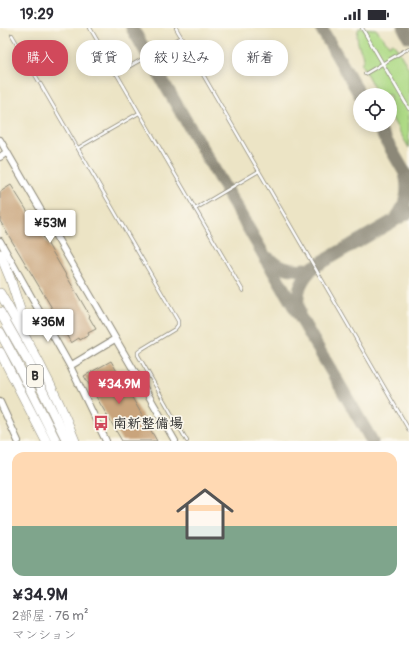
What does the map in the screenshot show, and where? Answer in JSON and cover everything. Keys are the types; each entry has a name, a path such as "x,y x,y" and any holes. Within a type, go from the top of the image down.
{"highway":[{"path":"0,254 10,278 31,347"},
{"path":"0,293 31,347 63,410 75,441"},
{"name":"B","path":"0,312 29,363 67,441"},
{"name":"B","path":"0,332 56,441"},
{"path":"0,352 46,441"}],"street":[{"path":"0,140 175,441"},
{"path":"0,154 7,151"},
{"path":"0,157 7,151"},
{"path":"0,241 70,366 106,441"},
{"path":"70,366 115,339"},
{"path":"0,402 18,441"}],"lane":[{"path":"90,28 97,40"},
{"path":"176,28 409,430"},
{"path":"362,28 409,109"},
{"path":"12,35 178,321 178,325 175,329 142,348 138,352 138,355 187,441"},
{"path":"132,65 181,37"},
{"path":"365,74 409,48"},
{"path":"117,76 243,291"},
{"path":"78,148 139,113"},
{"path":"195,209 259,171"}],"green space":[{"path":"359,28 376,29 389,45 393,43 395,45 409,69 409,148 397,127 397,88 374,88 361,64 364,58 357,40"}],"building":[{"path":"11,185 46,241 90,316 89,317 96,329 88,333 89,335 80,340 79,338 71,343 64,331 65,330 0,221 0,192"},
{"path":"111,361 157,441 122,441 84,376"}],"taxiway":[{"path":"132,28 372,441"},
{"path":"321,28 356,88"},
{"path":"404,28 409,37"},
{"path":"381,132 409,180"},
{"path":"396,218 405,202 407,191 405,173"},
{"path":"299,311 298,298 300,286 315,266 409,212"},
{"path":"268,258 273,262 290,269 309,269 315,267"}],"place":[{"name":"南新整備場","path":"101,423"}]}
